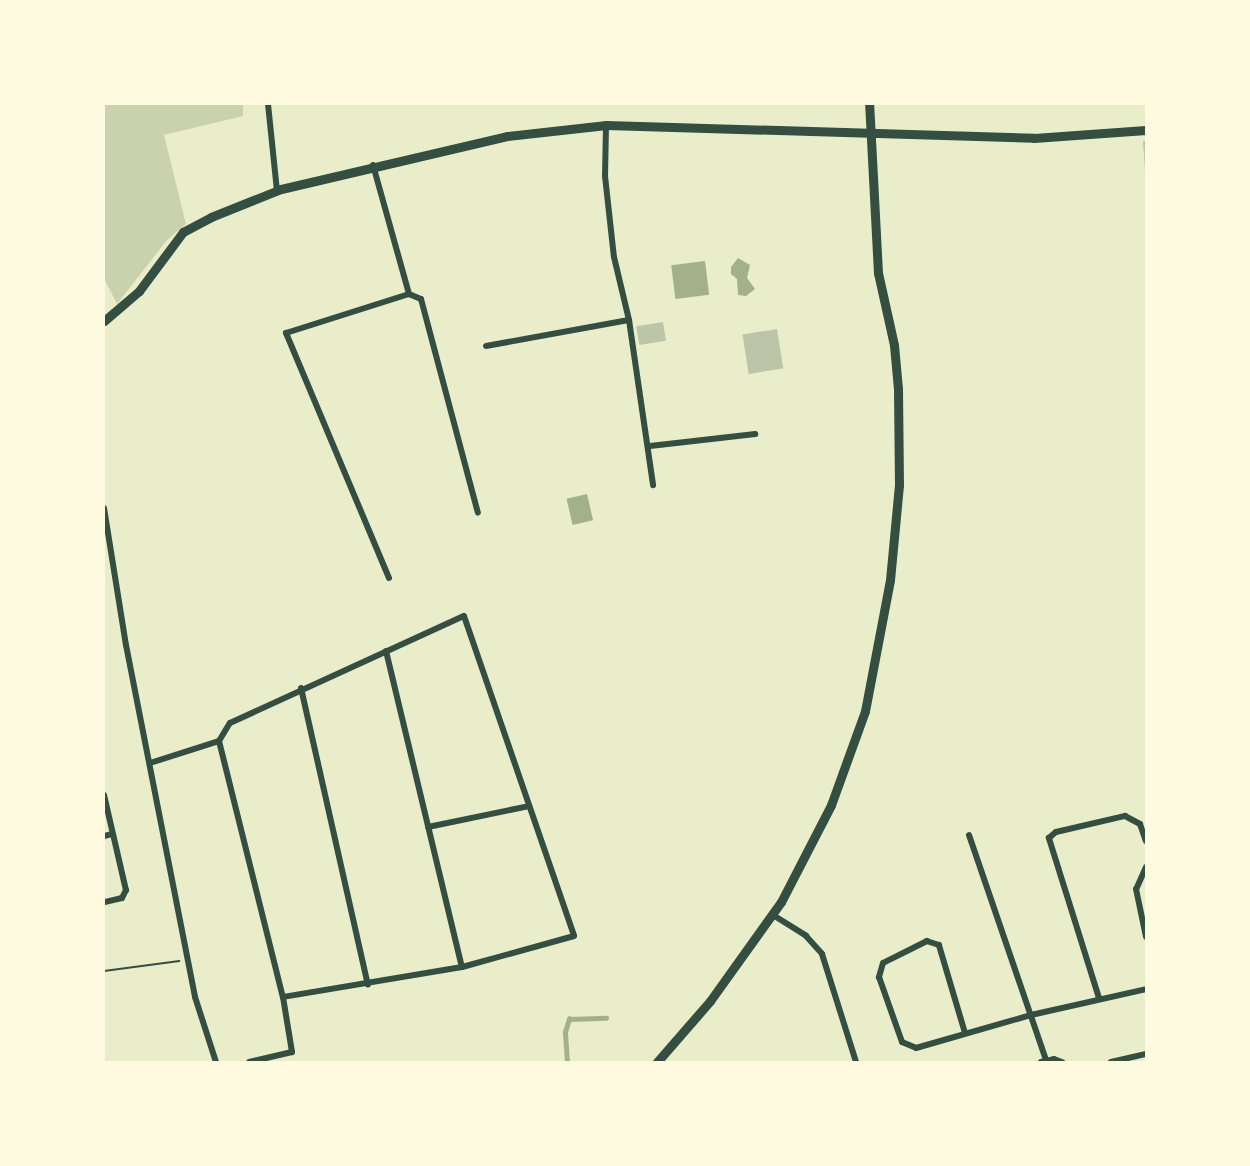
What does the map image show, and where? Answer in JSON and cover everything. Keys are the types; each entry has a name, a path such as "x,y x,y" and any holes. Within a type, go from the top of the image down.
{"main road":[{"path":"657,1062 710,1001 773,915 804,862 850,759 865,711 890,580 899,485 898,389 894,345 874,242 873,134 869,104"},
{"path":"104,321 138,291 190,227 278,191 373,165 507,136 606,125 1034,138 1146,130"}],"street":[{"path":"268,104 278,191"},
{"path":"606,125 605,176 614,257 629,320 650,446 653,485"},
{"path":"373,165 408,294"},
{"path":"389,578 286,333 408,294 421,299 478,513"},
{"path":"486,346 629,320"},
{"path":"650,446 754,434"},
{"path":"104,508 188,960 216,1062"},
{"path":"104,554 111,550"},
{"path":"150,763 219,741 230,723 301,688 464,616 574,936 462,967 368,985 283,997"},
{"path":"386,651 462,967"},
{"path":"301,688 368,985"},
{"path":"219,741 283,997 292,1052 249,1062"},
{"path":"104,795 126,895 104,902"},
{"path":"428,827 529,806"},
{"path":"1099,998 1049,838 1056,832 1125,816 1140,824 1146,841"},
{"path":"104,837 112,834"},
{"path":"969,835 1031,1015 1043,1061 1062,1062"},
{"path":"1146,867 1136,889 1146,937"},
{"path":"773,915 806,936 822,954 856,1062"},
{"path":"965,1033 939,945 927,940 883,963 879,977 902,1042 922,1048 965,1033 1031,1015 1146,988"},
{"path":"1111,1062 1146,1054"}],"path":[{"path":"104,971 188,960"}],"shaded area":[{"path":"104,104 243,104 243,116 164,135 186,224 167,240 117,304 104,278"},
{"path":"738,258 750,265 747,278 755,289 746,296 738,295 737,279 731,274 731,267"},
{"path":"705,261 709,295 675,299 671,265"},
{"path":"587,494 593,520 573,525 567,499"}],"building":[{"path":"1143,141 1146,141 1146,171 1145,171"},
{"path":"663,322 666,341 639,345 636,326"},
{"path":"777,329 783,369 749,374 742,334"}],"waterway":[{"path":"567,1062 565,1032 569,1019 606,1018"}]}
